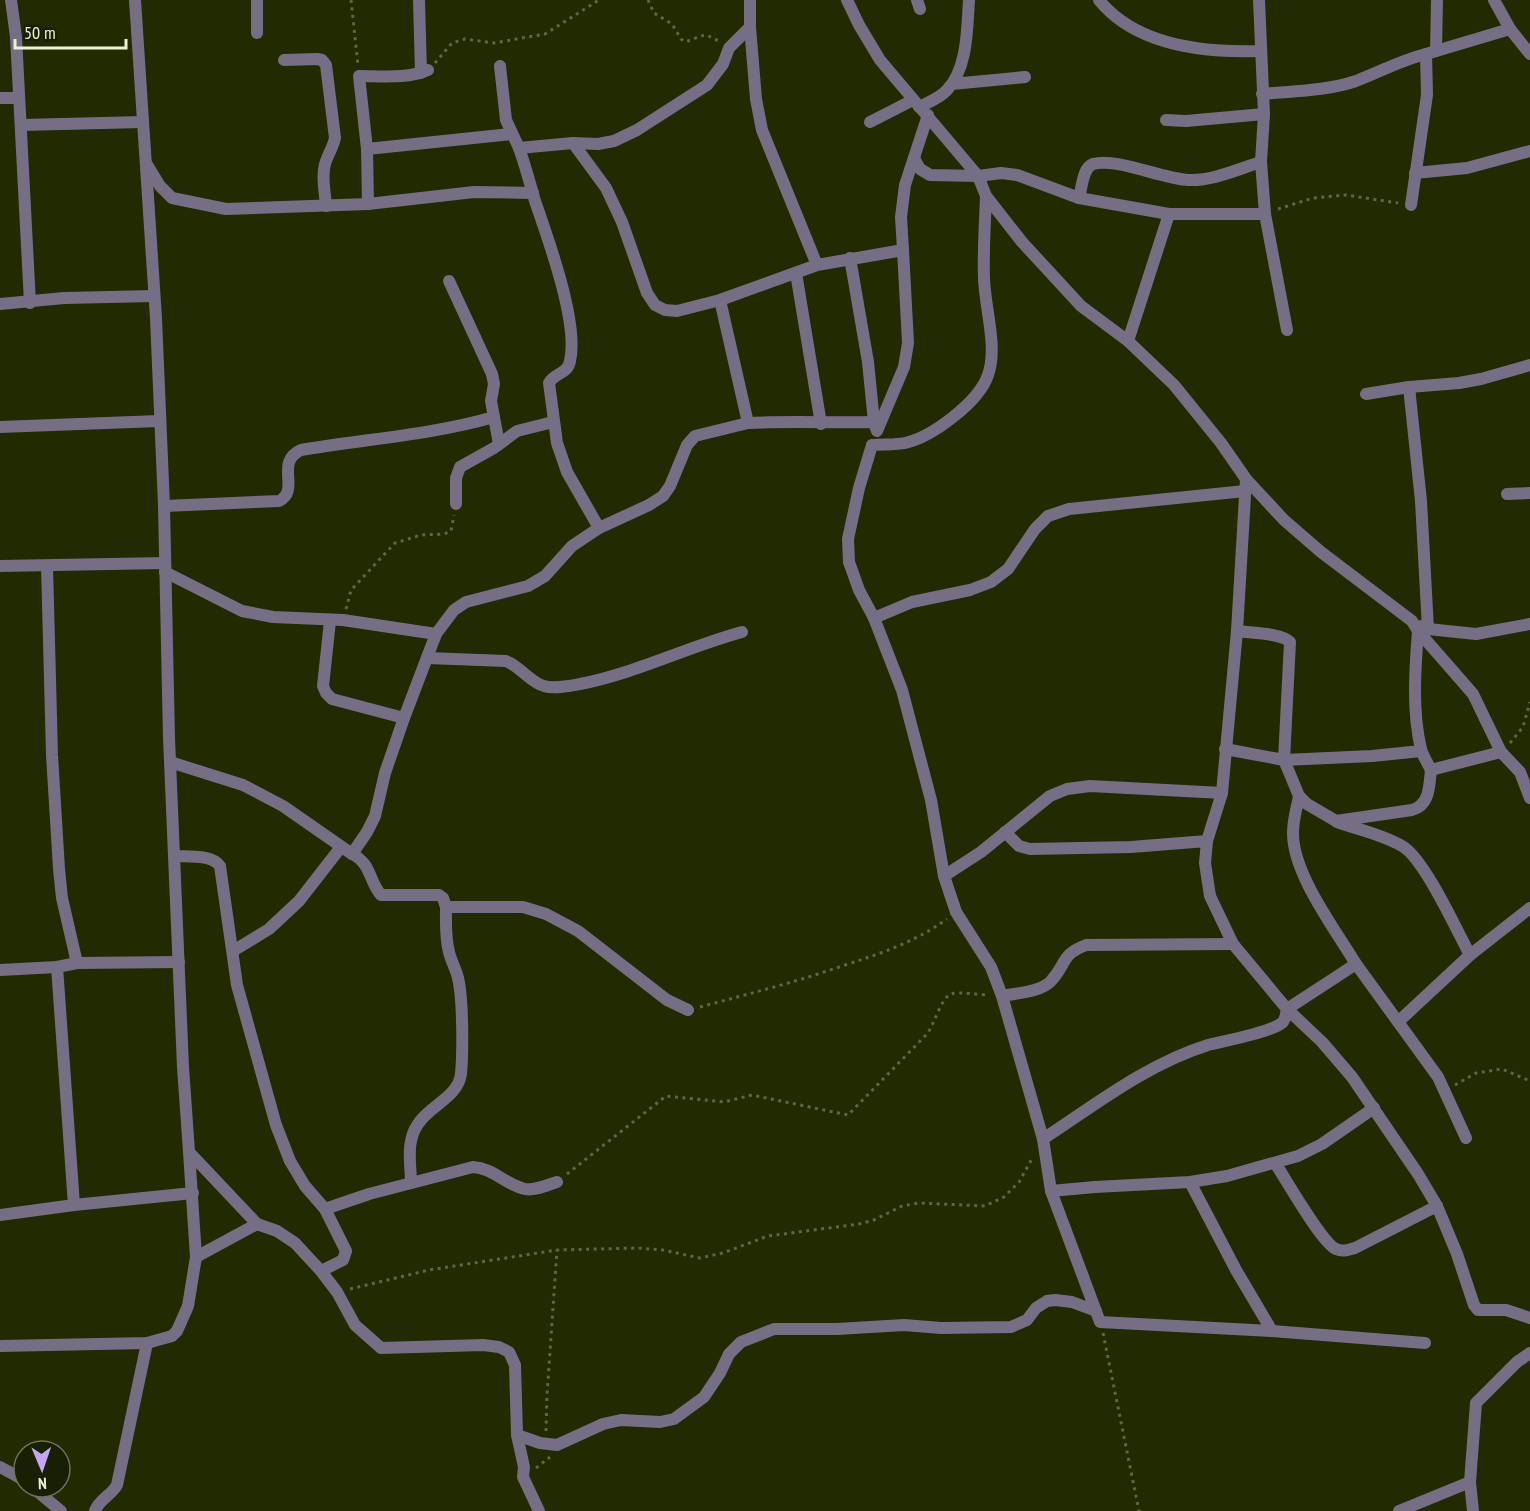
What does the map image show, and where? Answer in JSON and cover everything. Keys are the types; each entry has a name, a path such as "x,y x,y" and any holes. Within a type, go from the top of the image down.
{"street":[{"path":"11,0 20,98 30,303"},
{"path":"0,1346 147,1343 167,1339 177,1331 188,1306 196,1257 174,856 164,506 154,296 135,0"},
{"path":"257,0 258,33"},
{"path":"368,204 367,149 359,76 384,76 425,71 419,0"},
{"path":"750,0 756,99 762,130 817,265"},
{"path":"847,0 880,60 978,176 986,196 1022,242 1082,306 1128,341 1174,386 1221,443 1245,485 1306,539 1419,627 1473,694 1501,752 1520,772 1529,795"},
{"path":"1099,0 1106,9 1138,32 1185,47 1232,52 1261,51"},
{"path":"1259,0 1264,114 1261,162 1265,214 1287,330"},
{"path":"1411,205 1427,94 1437,0"},
{"path":"1494,0 1510,29 1530,54"},
{"path":"870,123 920,107 939,97 952,84 958,75 962,60 971,1"},
{"path":"519,148 573,143 598,144 614,141 637,130 707,85 723,64 729,48 750,27"},
{"path":"1262,94 1346,84 1409,58 1510,29"},
{"path":"284,60 317,59 322,60 326,65 335,138 324,170 326,206"},
{"path":"500,66 504,108 511,134 519,148 560,280 572,345 570,363 549,383 557,443 567,472 599,528"},
{"path":"952,84 1025,77"},
{"path":"0,98 20,98"},
{"path":"875,427 904,367 908,343 901,217 905,185 914,158 920,107"},
{"path":"1166,120 1186,121 1264,114"},
{"path":"21,125 143,122"},
{"path":"367,149 511,134"},
{"path":"573,143 606,188 622,222 647,293 654,305 665,310 677,311 720,300 817,265 903,250"},
{"path":"1414,173 1467,168 1530,151"},
{"path":"914,158 920,170 930,175 978,176 1001,173 1017,175 1079,198 1169,214 1265,214"},
{"path":"145,160 160,186 172,198 226,209 368,204 474,192 533,193"},
{"path":"1079,198 1086,171 1094,164 1116,164 1190,180 1206,178 1261,162"},
{"path":"873,445 904,443 921,437 953,417 976,396 988,377 992,359 984,279 986,196"},
{"path":"1128,341 1169,214"},
{"path":"850,258 868,362 875,427 873,445 859,488 848,539 849,562 902,690 931,800 944,876 956,912 992,967 1043,1139 1051,1191 1098,1317"},
{"path":"796,273 821,424"},
{"path":"449,281 492,374 494,384 491,400 499,444"},
{"path":"0,304 30,303 64,298 154,296"},
{"path":"720,300 748,423"},
{"path":"1366,394 1409,387 1459,383 1530,365"},
{"path":"1336,821 1418,808 1428,797 1431,770 1421,751 1416,695 1421,501 1409,387"},
{"path":"164,506 279,501 288,493 288,460 293,453 360,440 429,432 494,417"},
{"path":"0,427 159,421"},
{"path":"352,854 375,816 385,773 436,634 454,610 466,602 528,586 545,576 572,546 599,528 663,496 670,486 687,445 695,436 748,423 786,421 875,427"},
{"path":"456,504 456,478 460,467 517,431 553,422"},
{"path":"874,618 912,602 970,590 991,582 1008,569 1035,529 1048,516 1069,509 1245,485"},
{"path":"1245,485 1237,632 1222,792 1208,842 1205,863 1210,896 1233,944 1287,1009 1322,1042 1352,1077 1418,1174 1437,1206 1457,1254 1474,1305 1478,1310 1506,1310 1530,1317"},
{"path":"1507,494 1530,493"},
{"path":"0,566 165,568 242,611 273,617 343,620 436,634"},
{"path":"47,566 52,755 59,869 62,898 77,963"},
{"path":"330,621 323,686 326,693 332,699 404,718"},
{"path":"1419,627 1476,634 1530,624"},
{"path":"427,658 506,661 545,687 569,686 602,680 742,632"},
{"path":"1237,632 1279,636 1288,638 1290,642 1284,760 1299,796 1307,804 1336,821 1402,845 1413,854 1470,955"},
{"path":"1225,749 1284,760 1421,751"},
{"path":"1431,770 1501,752"},
{"path":"170,762 243,785 283,806 340,847 361,859 366,865 374,888 381,895 439,895 443,898 446,907 445,934 458,979 462,1020 461,1072 459,1082 453,1092 426,1112 417,1125 410,1142 411,1183"},
{"path":"944,876 981,852 1050,796 1067,789 1090,786 1222,792"},
{"path":"1299,796 1293,832 1298,864 1356,964 1446,1091 1466,1138"},
{"path":"1005,832 1019,846 1030,849 1131,847 1208,842"},
{"path":"233,951 269,929 299,901 340,847"},
{"path":"174,856 210,859 216,861 219,866 237,985 276,1125 290,1161 305,1186 325,1209 346,1251 343,1260 321,1271"},
{"path":"446,907 523,907 546,914 578,931 667,1000 688,1010"},
{"path":"1398,1022 1470,955 1530,908"},
{"path":"1002,996 1044,986 1052,980 1073,950 1086,945 1233,944"},
{"path":"0,970 57,967 77,963 179,962"},
{"path":"1043,1139 1132,1080 1179,1057 1206,1046 1274,1028 1285,1019 1287,1009 1356,964"},
{"path":"57,967 74,1205"},
{"path":"1051,1191 1095,1186 1190,1182 1227,1176 1298,1156 1322,1144 1374,1108"},
{"path":"189,1152 257,1224 277,1231 292,1240 337,1292 355,1325 381,1348 483,1345 500,1347 509,1352 515,1365 517,1435 524,1467 523,1477 539,1511"},
{"path":"1275,1163 1322,1234 1332,1246 1344,1251 1355,1248 1437,1206"},
{"path":"325,1209 473,1167 483,1168 524,1189 557,1182"},
{"path":"1190,1182 1236,1270 1272,1331"},
{"path":"0,1215 193,1193"},
{"path":"196,1257 257,1224"},
{"path":"517,1435 540,1443 552,1444 603,1424 621,1420 660,1422 674,1419 704,1397 729,1354 741,1342 774,1329 837,1329 904,1325 941,1328 1011,1327 1027,1320 1036,1308 1047,1301 1055,1300 1072,1302 1098,1317 1425,1343"},
{"path":"95,1511 97,1505 114,1491 117,1485 147,1343"},
{"path":"1473,1511 1470,1482 1476,1403 1517,1362 1530,1353"},
{"path":"1399,1511 1470,1482"},
{"path":"46,1499 61,1511"}],"path":[{"path":"351,0 359,76"},
{"path":"425,71 452,43 465,39 494,43 545,34 599,0"},
{"path":"648,0 654,13 672,24 685,42 704,34 729,48"},
{"path":"1265,214 1313,198 1346,195 1411,205"},
{"path":"343,620 351,590 363,575 395,543 421,535 444,534 451,531 456,504"},
{"path":"1501,752 1520,733 1530,702"},
{"path":"688,1010 795,982 895,949 928,932 956,912"},
{"path":"557,1182 666,1096 724,1102 752,1095 848,1115 927,1034 934,1025 945,999 952,994 1002,996"},
{"path":"1446,1091 1476,1073 1502,1069 1530,1081"},
{"path":"337,1292 429,1270 557,1250 637,1248 663,1250 700,1258 723,1253 768,1236 859,1224 874,1220 902,1206 919,1203 985,1206 1004,1197 1019,1182 1043,1139"},
{"path":"523,1477 548,1460 552,1444 547,1395 557,1250"},
{"path":"1098,1317 1139,1511"}]}
